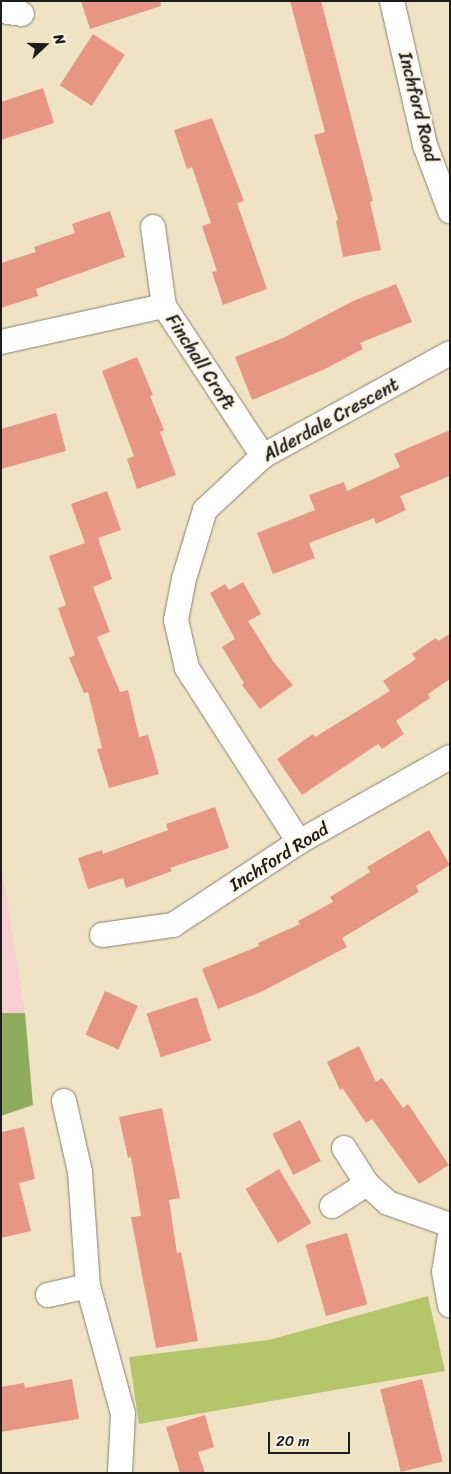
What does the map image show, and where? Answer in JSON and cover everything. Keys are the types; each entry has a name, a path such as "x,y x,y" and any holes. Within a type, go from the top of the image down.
{"street":[{"name":"Inchford Road","path":"392,1 425,145 450,211"},
{"path":"153,226 164,306"},
{"name":"Finchall Croft","path":"1,342 164,306 262,456"},
{"name":"Alderdale Crescent","path":"299,842 187,668 176,620 184,579 205,510 262,456 450,354"},
{"name":"Inchford Road","path":"102,935 173,925 299,842 450,757"},
{"path":"64,1102 80,1172 88,1286 123,1414 120,1473"},
{"path":"344,1148 367,1184 388,1203 450,1225"},
{"path":"332,1206 367,1184"},
{"path":"450,1235 444,1272 450,1305"},
{"path":"48,1294 88,1286"}],"shaded area":[{"path":"1,863 25,1013 1,1013"}],"green space":[{"path":"1,1013 25,1013 33,1105 1,1116"},
{"path":"428,1296 445,1371 139,1424 129,1357 269,1340"}],"building":[{"path":"81,1 160,1 161,6 90,29"},
{"path":"290,1 321,1 373,201 370,202 381,250 343,257 336,221 338,220 314,135 325,132"},
{"path":"93,34 125,55 92,106 60,85"},
{"path":"43,88 54,123 1,140 1,102"},
{"path":"212,118 244,201 237,203 267,289 223,305 212,272 217,271 202,226 211,223 192,167 187,169 174,130"},
{"path":"110,211 125,257 36,289 38,296 1,308 1,263 36,252 34,247 75,233 72,224"},
{"path":"396,284 412,322 360,343 363,349 325,369 252,400 235,357 283,338 353,301"},
{"path":"137,357 153,395 150,396 164,430 160,432 176,475 137,489 127,459 134,456 102,371"},
{"path":"56,413 66,451 1,469 1,429"},
{"path":"450,430 450,476 400,496 406,510 376,524 374,518 309,543 315,558 273,574 257,533 315,510 309,495 344,482 347,491 400,467 394,454"},
{"path":"107,491 121,530 98,538 112,579 93,587 110,632 97,637 120,692 128,690 139,737 148,735 159,774 109,788 97,749 102,748 88,692 84,693 69,658 75,655 58,608 66,605 49,556 85,543 71,504"},
{"path":"243,582 261,614 248,621 273,661 293,685 260,709 242,685 244,683 222,647 235,639 210,593 225,584 229,590"},
{"path":"450,634 450,679 428,694 430,698 396,721 404,734 382,749 378,744 302,795 277,759 313,734 315,737 390,691 383,681 416,659 412,654 436,638 438,641"},
{"path":"215,807 229,848 170,868 172,871 126,888 123,878 88,889 78,858 102,850 103,854 168,830 166,824"},
{"path":"429,830 450,865 416,886 419,892 342,938 347,947 261,992 218,1009 202,969 259,946 258,943 300,924 298,921 333,902 330,897 370,872 367,867"},
{"path":"105,991 138,1006 118,1049 85,1035"},
{"path":"197,997 211,1041 161,1057 147,1013"},
{"path":"359,1046 376,1082 382,1078 403,1108 408,1104 449,1165 419,1184 372,1119 366,1123 343,1089 340,1090 327,1062"},
{"path":"162,1108 180,1198 169,1200 177,1253 181,1252 198,1341 156,1348 131,1217 141,1216 131,1157 128,1158 119,1117"},
{"path":"300,1120 321,1161 293,1175 272,1134"},
{"path":"24,1127 35,1179 19,1183 31,1231 1,1238 1,1132"},
{"path":"279,1169 311,1223 278,1243 246,1189"},
{"path":"347,1233 367,1304 326,1316 306,1245"},
{"path":"72,1379 79,1419 1,1432 1,1387 24,1383 25,1388"},
{"path":"422,1379 443,1461 401,1472 380,1389"},
{"path":"205,1415 214,1447 198,1452 205,1473 180,1473 166,1427"}]}
